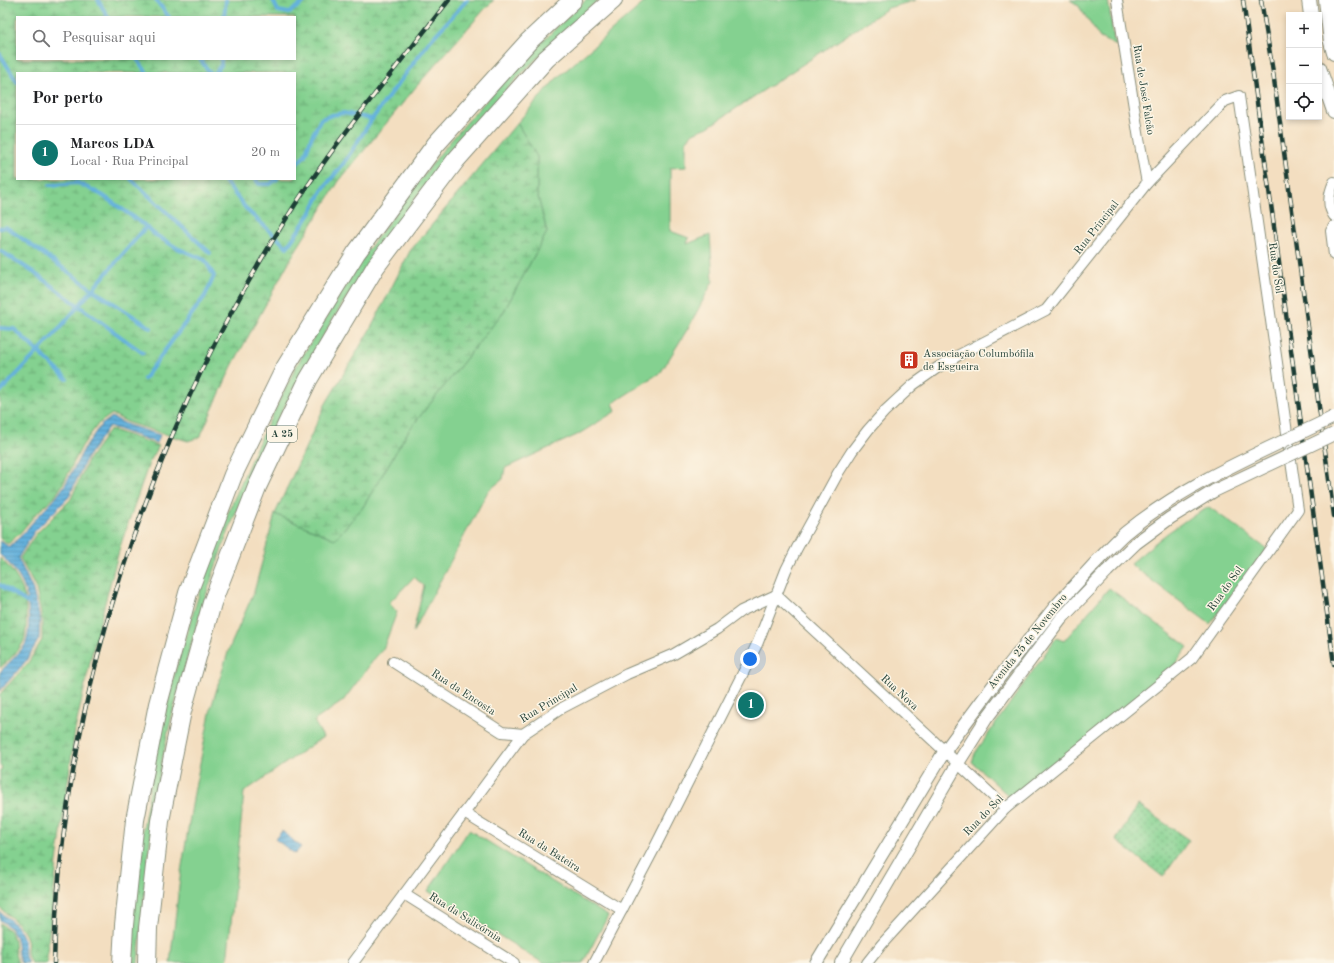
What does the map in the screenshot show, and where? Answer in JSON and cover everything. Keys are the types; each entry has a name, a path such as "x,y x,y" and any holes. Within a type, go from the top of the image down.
{"highway":[{"name":"A 25","path":"122,963 124,926 135,820 158,704 188,593 232,475 285,368 356,253 436,144 529,41 573,0"},
{"name":"A 25","path":"147,963 148,928 160,820 182,711 212,603 257,488 308,380 376,266 456,160 546,59 613,0"}],"main road":[{"path":"1309,0 1311,12"},
{"path":"1326,0 1331,42 1334,53"},
{"path":"1322,77 1334,111"}],"street":[{"name":"Rua de José Falcão","path":"1117,0 1147,183"},
{"name":"Rua Principal","path":"594,963 746,667 797,548 852,450 881,416 907,390 937,368 1046,310 1147,183 1225,101 1239,96"},
{"name":"Rua do Sol","path":"867,963 882,944 1006,808 1192,658 1298,510 1239,96"},
{"path":"1334,182 1329,197 1334,216"},
{"path":"1334,226 1331,231 1334,255"},
{"name":"Avenida 25 de Novembro","path":"816,963 944,752 1000,675 1054,608 1097,561 1124,534 1156,510 1205,479 1334,417"},
{"name":"Avenida 25 de Novembro","path":"841,963 958,763 986,719 1061,619 1107,571 1142,539 1170,518 1214,491 1334,434"},
{"name":"Rua Principal","path":"353,963 523,734 562,708 627,674 674,654 717,629 741,611 776,595"},
{"name":"Rua Nova","path":"776,595 1006,808"},
{"name":"Rua da Encosta","path":"393,662 502,732 523,734"},
{"name":"Rua da Bateira","path":"464,813 622,910"},
{"name":"Rua da Salicórnia","path":"404,894 514,963"}],"green space":[{"path":"0,0 494,0 415,88 339,181 291,258 232,366 200,437 188,441 129,423 112,414 98,424 82,446 63,484 54,498 35,515 20,533 8,544 0,538"},
{"path":"586,0 598,0 538,57 482,117 415,198 386,238 358,279 307,364 262,453 231,524 212,577 195,631 173,712 155,805 147,868 138,963 130,963 135,892 143,828 156,751 176,668 219,534 256,448 298,363 367,251 442,151 473,115 515,69"},
{"path":"647,0 916,0 888,8 708,127 693,133 686,141 686,167 670,168 670,231 689,238 687,244 710,235 713,281 690,325 661,372 613,403 616,411 577,435 505,468 503,479 488,491 413,632 424,586 414,577 389,603 397,612 383,649 343,701 314,721 323,737 244,792 227,963 170,963 180,878 194,793 211,708 229,649 254,592 275,514 335,539 363,507 409,430 504,311 547,232 537,193 537,157 517,123 556,79"},
{"path":"1070,0 1108,0 1114,40 1117,46 1100,38 1078,5"},
{"path":"517,123 537,157 537,193 547,232 504,311 409,430 363,507 335,539 275,514 325,405 372,326 410,251"},
{"path":"110,429 159,446 149,463 120,547 95,640 75,730 57,862 47,963 31,963 28,956 27,939 25,934 16,922 0,908 0,770 2,769 0,765 0,694 28,663 42,640 42,619 36,589 20,558 36,534 71,499 88,460"},
{"path":"1209,507 1267,549 1210,624 1130,564 1168,532 1188,518"},
{"path":"0,558 13,573 21,586 25,602 26,632 23,643 9,660 0,668"},
{"path":"1109,588 1188,647 1169,672 1012,799 972,762 975,753 1056,638 1064,641"},
{"path":"1138,805 1189,840 1163,877 1116,840"},
{"path":"469,830 608,916 583,963 543,963 428,891"},
{"path":"0,923 12,934 18,963 0,963"}],"water":[{"path":"112,417 128,425 160,435 157,443 109,426 86,459 69,497 34,532 18,558 33,590 40,619 39,639 26,661 0,691 0,672 25,645 27,640 29,618 28,602 23,586 15,571 0,555 0,541 9,547 55,499 65,485 85,447 100,426"},
{"path":"282,831 301,847 295,854 275,839"},
{"path":"0,912 15,924 21,932 24,941 26,960 28,963 21,963 18,956 14,933 0,920"}],"waterway":[{"path":"98,0 107,16"},
{"path":"156,0 168,16"},
{"path":"224,16 226,0"},
{"path":"273,0 278,11 289,13 307,0"},
{"path":"296,165 305,155 312,136 321,119 344,113 372,119 429,42 467,0"},
{"path":"0,54 16,80"},
{"path":"138,60 146,72"},
{"path":"201,60 209,72"},
{"path":"216,72 221,65 221,60"},
{"path":"224,180 248,211 287,247 310,214 323,189 344,163 372,119"},
{"path":"132,180 210,253"},
{"path":"256,180 259,184 270,184 276,180"},
{"path":"50,185 78,183 102,195 143,224 154,234 177,248 205,260 214,276 205,296 144,379"},
{"path":"0,228 6,227 92,289 151,328"},
{"path":"0,392 52,337 146,227"},
{"path":"1,251 33,272 143,353"},
{"path":"0,328 14,329 67,379"},
{"path":"0,585 31,605"}],"railway":[{"path":"54,963 58,885 67,807 81,729 99,652 121,576 146,501 175,428 225,324 243,291 300,197 340,140 449,0"},
{"path":"1243,0 1334,664"},
{"path":"1261,0 1273,72 1334,516"}],"place":[{"name":"Associação Columbófila de Esgueira","path":"909,360"},
{"name":"Marcos LDA","path":"751,705"}]}
